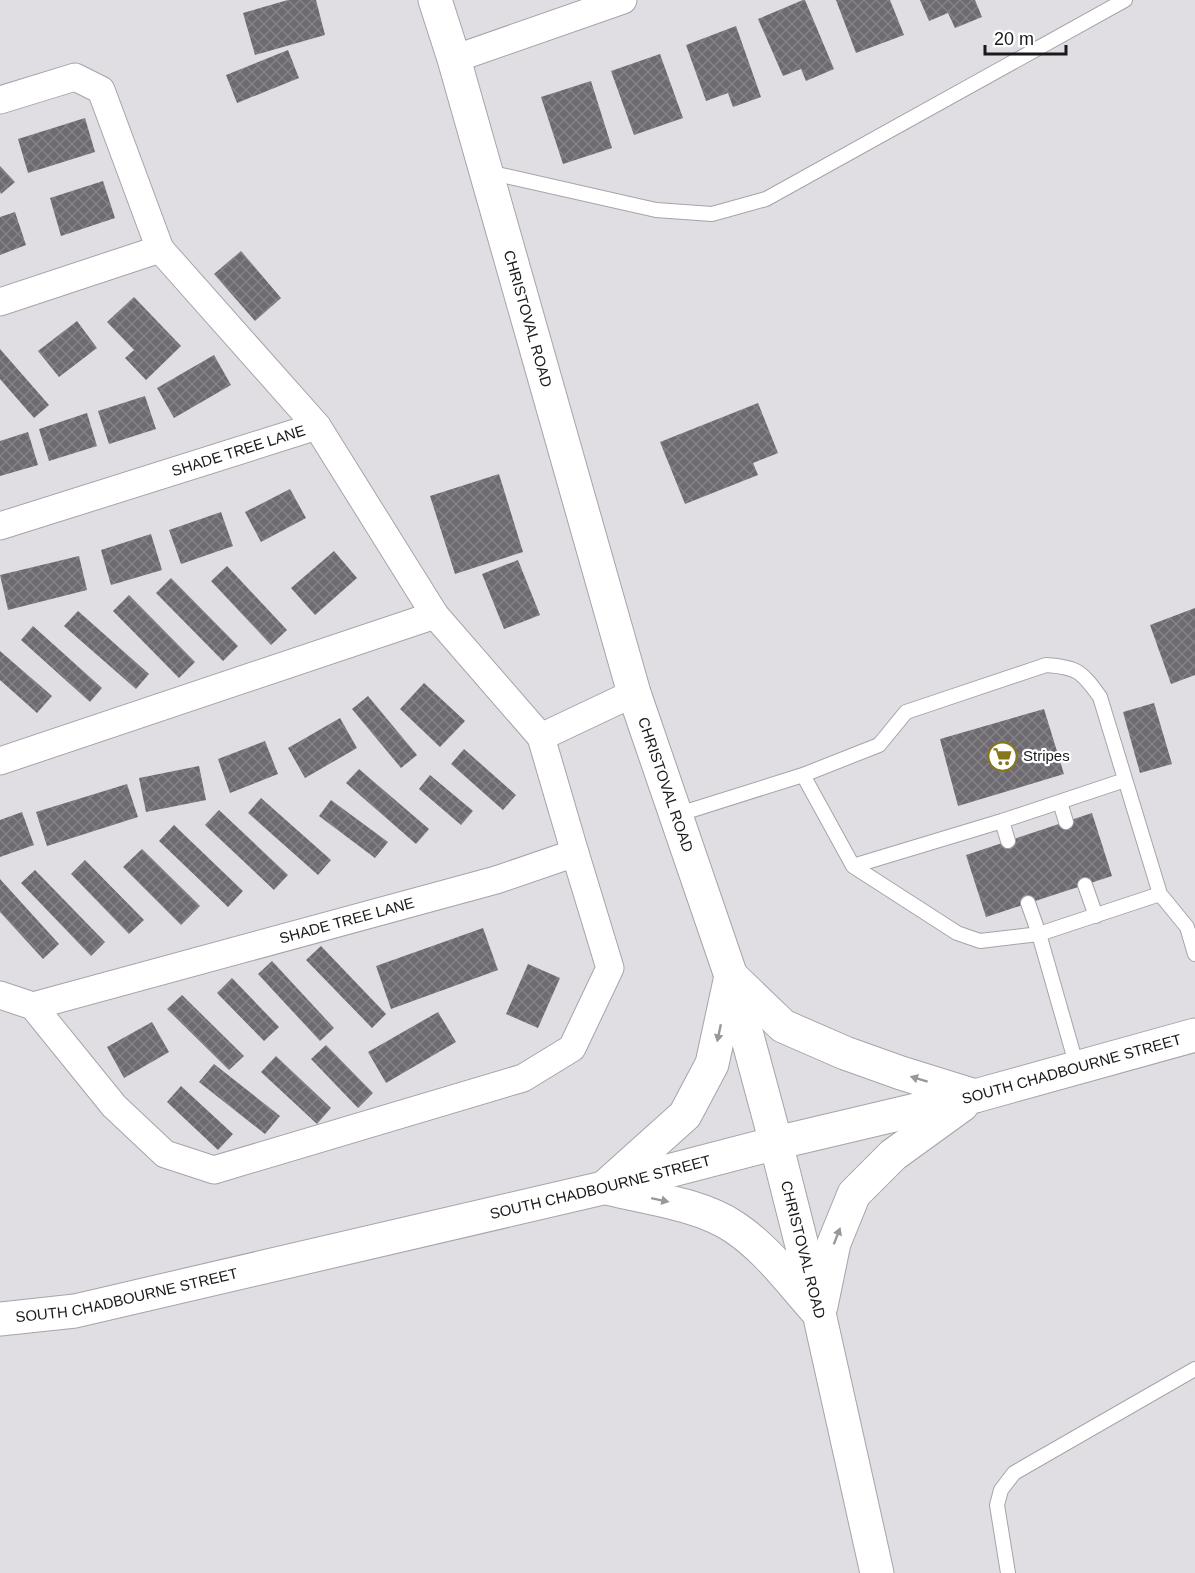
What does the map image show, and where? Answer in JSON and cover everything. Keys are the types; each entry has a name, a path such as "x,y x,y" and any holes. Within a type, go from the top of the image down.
{"main road":[{"name":"CHRISTOVAL ROAD","path":"435,0 454,59 634,693 731,976 819,1314 877,1573"},
{"path":"731,976 783,1026 845,1053 975,1096"},
{"path":"603,1188 685,1115 712,1064 731,976"},
{"name":"SOUTH CHADBOURNE STREET","path":"0,1319 75,1311 603,1188 776,1143 975,1096 1195,1035"},
{"path":"819,1314 834,1243 854,1194 893,1155 975,1096"},
{"path":"603,1188 686,1206 732,1226 757,1245 819,1314"}],"street":[{"path":"454,59 623,0"},
{"path":"0,100 75,76 101,90 160,249 316,426"},
{"path":"0,302 160,249"},
{"name":"SHADE TREE LANE","path":"0,526 316,426 435,615 541,737 575,853 496,880 33,1006"},
{"path":"0,761 435,615"},
{"path":"541,737 634,693"},
{"path":"0,995 33,1006 114,1106 165,1155 214,1170 523,1078 572,1048 610,968 575,853"}],"lane":[{"path":"486,172 656,210 712,214 766,199 1125,0"},
{"path":"676,815 803,775 879,745 906,712 1046,664 1070,667 1086,678 1100,697 1160,894 1187,927 1195,954"},
{"path":"803,775 853,866 957,933 981,941 1039,934 1160,894"},
{"path":"853,866 1002,821 1125,780"},
{"path":"1060,801 1066,822"},
{"path":"1002,821 1008,841"},
{"path":"1085,885 1096,916"},
{"path":"1028,903 1077,1067"},
{"path":"1008,1573 997,1505 1001,1490 1014,1473 1195,1369"}],"building":[{"path":"288,0 316,0 325,35 255,55 243,13"},
{"path":"805,0 834,69 806,81 801,69 783,76 758,19"},
{"path":"836,0 890,0 904,35 856,53"},
{"path":"920,0 975,0 982,17 955,28 948,13 929,21"},
{"path":"736,26 761,97 733,107 728,93 706,101 686,45"},
{"path":"288,50 299,78 237,103 226,75"},
{"path":"660,54 683,118 634,135 611,71"},
{"path":"591,81 612,148 563,164 541,97"},
{"path":"85,118 95,152 28,173 18,139"},
{"path":"0,166 15,182 1,194 0,192"},
{"path":"103,181 115,218 61,236 50,198"},
{"path":"15,212 26,245 0,255 0,217"},
{"path":"241,251 281,298 255,321 214,274"},
{"path":"134,297 181,346 146,380 125,358 134,350 107,322"},
{"path":"77,321 97,348 59,377 38,351"},
{"path":"0,349 49,405 34,418 0,379"},
{"path":"214,355 231,385 174,418 157,388"},
{"path":"145,396 156,429 109,444 98,411"},
{"path":"758,403 778,453 753,463 758,475 685,504 660,442"},
{"path":"87,413 97,446 49,461 39,429"},
{"path":"28,432 38,465 0,476 0,441"},
{"path":"499,474 523,552 455,574 430,496"},
{"path":"290,489 306,518 261,542 245,512"},
{"path":"221,512 233,546 181,564 169,530"},
{"path":"151,534 162,570 111,585 101,550"},
{"path":"334,551 357,578 315,615 291,588"},
{"path":"79,556 87,590 8,610 0,575"},
{"path":"518,560 540,615 504,629 482,574"},
{"path":"227,566 287,630 271,645 211,581"},
{"path":"171,578 238,646 223,661 156,593"},
{"path":"129,595 195,662 179,678 113,611"},
{"path":"1195,608 1195,675 1171,684 1150,625"},
{"path":"78,611 149,674 136,689 64,626"},
{"path":"33,626 102,688 90,702 21,640"},
{"path":"0,651 52,696 37,713 0,680"},
{"path":"424,683 465,721 440,747 400,709"},
{"path":"368,696 417,755 401,768 352,709"},
{"path":"1154,703 1172,764 1140,773 1123,712"},
{"name":"Stripes","path":"1044,709 1064,774 958,806 940,739"},
{"path":"340,718 357,748 305,778 288,748"},
{"path":"265,741 278,774 230,793 218,759"},
{"path":"464,749 516,795 503,810 451,764"},
{"path":"199,766 206,800 146,812 139,778"},
{"path":"359,769 429,829 416,844 346,783"},
{"path":"430,775 473,811 461,825 419,789"},
{"path":"127,784 138,817 47,846 36,812"},
{"path":"261,798 331,860 318,875 248,813"},
{"path":"331,800 388,842 375,858 319,816"},
{"path":"219,810 288,875 274,890 205,825"},
{"path":"22,812 34,845 0,857 0,820"},
{"path":"1092,813 1112,876 986,917 966,855"},
{"path":"174,825 243,891 228,907 159,841"},
{"path":"142,849 200,906 181,925 123,867"},
{"path":"85,860 144,920 129,934 71,874"},
{"path":"35,870 105,942 91,956 21,883"},
{"path":"0,879 59,944 43,959 0,912"},
{"path":"483,928 498,970 391,1009 376,966"},
{"path":"321,946 386,1014 372,1028 306,960"},
{"path":"272,961 334,1028 320,1041 258,974"},
{"path":"528,964 560,978 538,1028 506,1014"},
{"path":"232,978 279,1027 264,1041 217,993"},
{"path":"182,995 244,1056 229,1070 167,1009"},
{"path":"438,1012 456,1042 386,1083 368,1052"},
{"path":"152,1022 169,1052 124,1078 107,1047"},
{"path":"326,1045 373,1093 358,1108 311,1059"},
{"path":"276,1056 331,1108 317,1124 261,1072"},
{"path":"214,1064 280,1116 265,1134 199,1082"},
{"path":"181,1086 233,1134 218,1150 167,1102"}],"place":[{"name":"Stripes","path":"1002,756"}]}
